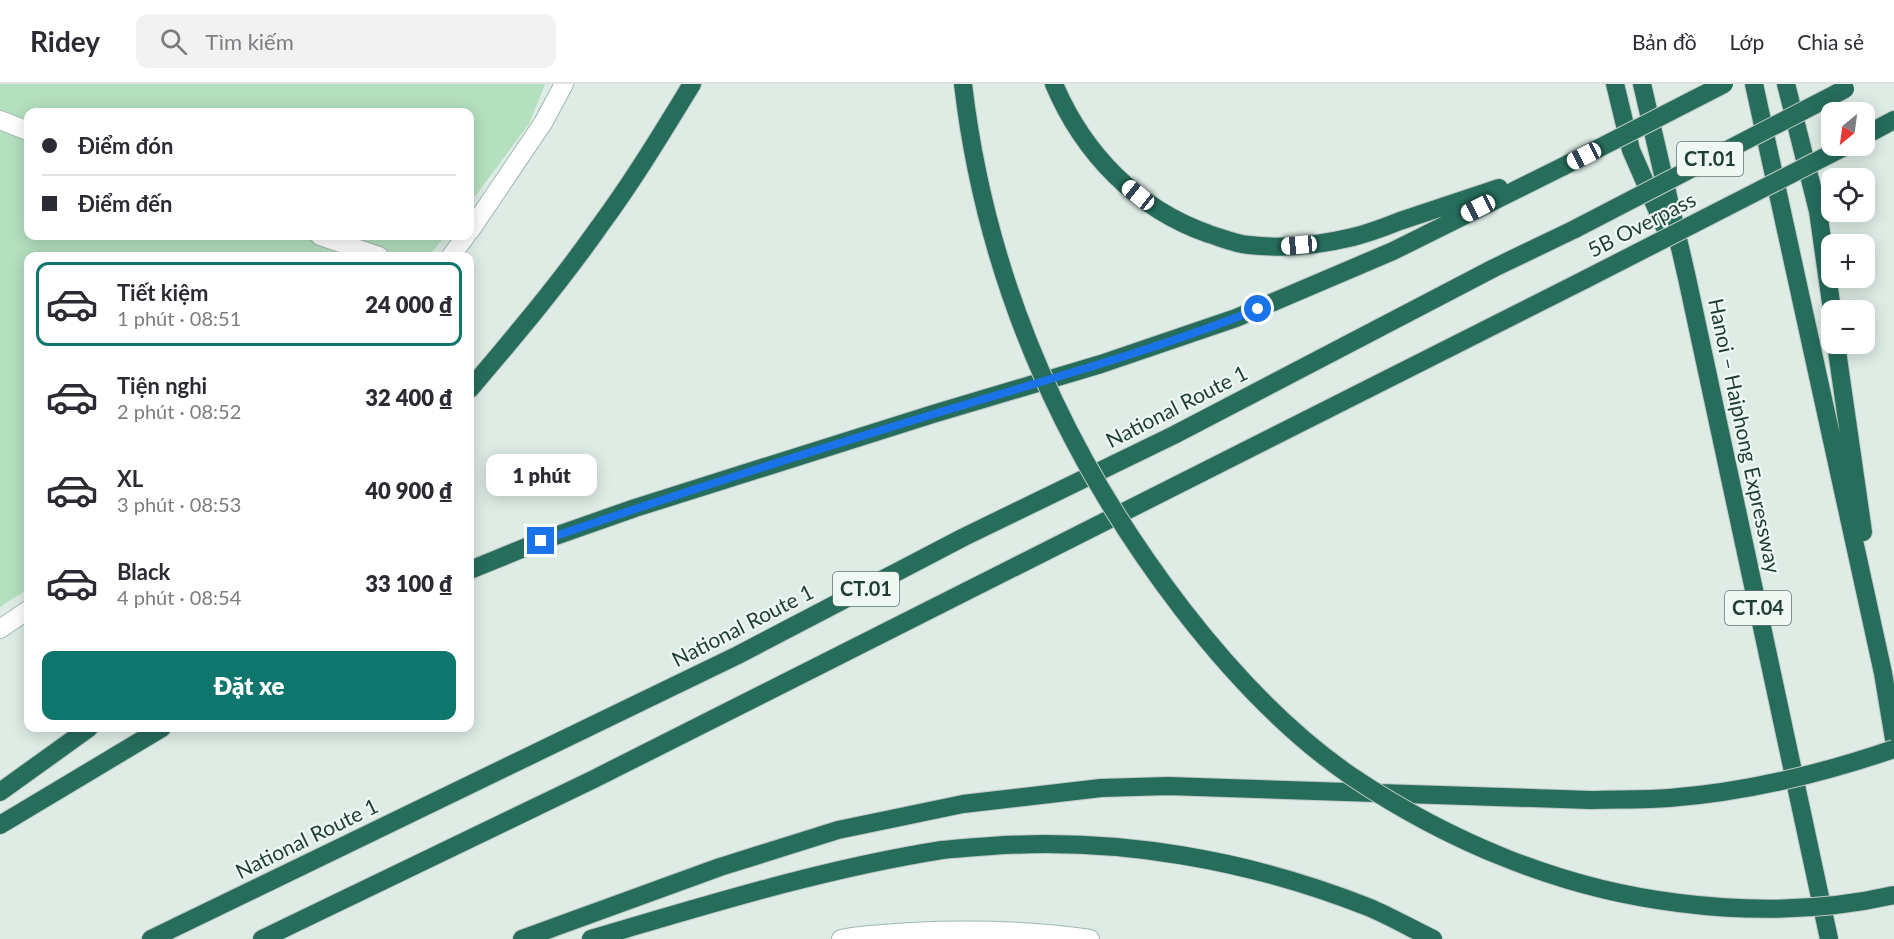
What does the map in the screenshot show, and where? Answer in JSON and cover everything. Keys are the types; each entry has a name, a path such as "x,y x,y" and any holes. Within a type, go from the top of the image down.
{"highway":[{"path":"474,384 523,327 599,228 651,153 692,84"},
{"path":"963,84 978,180 993,236 1030,347 1066,428 1089,471 1154,571 1225,662 1271,710 1349,775 1414,814 1517,864 1572,882 1636,898 1760,909 1826,905 1894,895"},
{"path":"1054,84 1064,109 1101,162 1126,186 1149,204 1193,228 1247,245 1279,247 1318,244 1353,237 1564,166"},
{"path":"1615,84 1630,150 1687,278"},
{"name":"Hanoi – Haiphong Expressway","path":"1642,84 1687,278 1829,939"},
{"path":"474,568 541,541 635,508 1101,364 1236,318 1393,251 1724,84"},
{"path":"1754,84 1883,673"},
{"path":"1786,84 1818,211 1831,300"},
{"name":"5B Overpass","path":"1575,229 1850,87"},
{"path":"1875,130 1894,120"},
{"name":"5B Overpass","path":"262,939 594,780 1826,156"},
{"name":"National Route 1","path":"151,939 738,655 964,537 1174,435 1494,268 1575,229"},
{"path":"1837,354 1894,739"},
{"path":"0,792 83,732"},
{"path":"0,825 155,732"},
{"path":"522,939 720,867 828,834 963,804 1101,788 1168,786 1590,800 1668,798 1734,790 1806,776 1894,749"},
{"path":"591,939 806,877 932,852 1017,844 1077,844 1146,849 1247,868 1370,908 1433,939"}],"main road":[{"path":"474,225 543,123 564,84"},
{"path":"0,120 24,129"},
{"path":"332,240 367,252"},
{"path":"0,629 24,613"},
{"path":"841,939 934,931 1007,930 1090,939"}],"green space":[{"path":"0,84 545,84 529,124 474,198 474,108 24,108 24,240 442,240 432,252 24,252 24,592 0,607"}],"route":[{"path":"541,541 635,508 933,414 1101,364 1258,309"}]}
